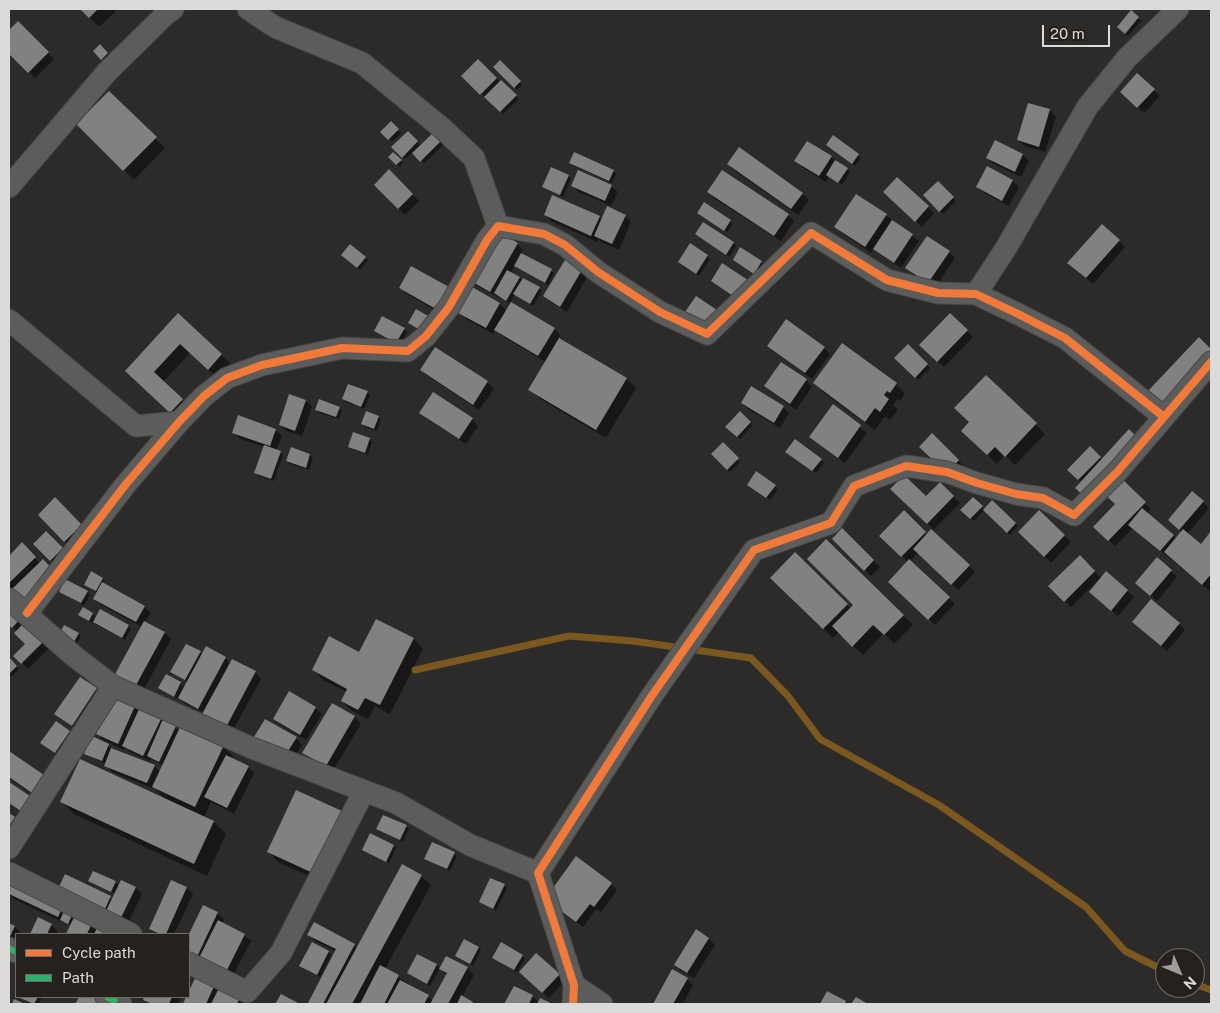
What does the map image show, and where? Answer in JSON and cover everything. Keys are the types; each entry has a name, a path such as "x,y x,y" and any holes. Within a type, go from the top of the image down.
{"street":[{"path":"9,187 107,72 173,9"},
{"path":"248,9 275,27 362,63 442,128 474,158 498,226"},
{"path":"976,294 1006,248 1088,106 1127,58 1178,9"},
{"path":"498,226 544,234 565,245 598,272 660,312 707,334 811,233 887,280 938,293 976,294 1065,338 1164,418"},
{"path":"27,612 126,484 204,396 227,378 262,364 342,348 408,351 426,336 449,307 487,240 498,226"},
{"path":"9,320 136,426 179,422"},
{"path":"602,1004 574,995 538,873 651,697 754,550 831,523 854,486 906,466 947,472 977,484 1016,494 1043,498 1074,515 1118,471 1211,362"},
{"path":"9,599 27,612 74,656 113,686 252,748 396,804 470,845 538,873"},
{"path":"9,848 113,686"},
{"path":"190,964 247,992 281,954 364,791"},
{"path":"9,873 129,933"},
{"path":"108,998 121,1004"}],"building":[{"path":"80,9 98,9 89,18"},
{"path":"1131,10 1139,17 1125,34 1117,27"},
{"path":"18,21 49,52 28,73 9,54 9,30"},
{"path":"100,44 108,53 101,60 93,51"},
{"path":"478,59 497,78 480,95 461,76"},
{"path":"500,60 521,81 514,88 493,67"},
{"path":"1137,73 1155,89 1137,108 1120,92"},
{"path":"501,80 517,95 500,112 484,97"},
{"path":"109,91 157,137 123,171 76,124"},
{"path":"1028,103 1050,109 1039,147 1017,140"},
{"path":"391,121 399,129 388,140 380,132"},
{"path":"408,131 418,141 402,158 391,147"},
{"path":"433,133 441,141 420,162 412,153"},
{"path":"833,135 859,154 852,164 826,145"},
{"path":"995,140 1023,154 1015,172 986,158"},
{"path":"807,141 832,156 819,176 794,161"},
{"path":"739,147 803,193 791,209 727,164"},
{"path":"393,152 402,160 396,165 388,157"},
{"path":"574,152 614,170 609,181 569,163"},
{"path":"835,160 848,168 838,183 826,175"},
{"path":"987,166 1013,180 1002,201 976,187"},
{"path":"551,167 569,175 560,195 542,187"},
{"path":"389,169 413,194 398,209 374,185"},
{"path":"578,170 612,185 605,201 571,186"},
{"path":"722,170 789,214 774,236 707,192"},
{"path":"897,177 929,206 915,222 883,192"},
{"path":"938,181 954,197 939,212 923,195"},
{"path":"856,194 887,214 865,247 834,227"},
{"path":"552,195 600,216 591,236 544,215"},
{"path":"704,202 731,220 724,231 697,213"},
{"path":"607,206 626,215 612,244 594,236"},
{"path":"892,220 913,234 894,263 873,249"},
{"path":"703,222 734,242 726,255 695,234"},
{"path":"1102,224 1120,240 1086,278 1067,263"},
{"path":"498,232 518,243 490,292 471,281"},
{"path":"927,236 950,251 928,283 905,268"},
{"path":"690,243 708,255 696,274 678,262"},
{"path":"350,244 366,257 357,268 341,255"},
{"path":"740,247 762,261 754,274 733,260"},
{"path":"521,253 552,269 545,283 514,266"},
{"path":"565,260 582,270 560,307 543,296"},
{"path":"722,263 751,282 739,300 711,281"},
{"path":"411,266 449,287 436,309 399,288"},
{"path":"507,270 520,277 506,301 494,293"},
{"path":"523,278 540,287 530,304 513,294"},
{"path":"472,287 500,303 486,328 458,313"},
{"path":"696,296 717,310 706,326 685,312"},
{"path":"511,302 555,328 538,356 494,330"},
{"path":"416,309 430,317 422,331 408,323"},
{"path":"178,313 222,354 208,370 180,344 154,372 183,399 170,413 125,371"},
{"path":"950,313 968,330 937,362 919,345"},
{"path":"382,316 405,328 396,343 374,331"},
{"path":"786,319 825,347 805,373 767,346"},
{"path":"1199,337 1211,349 1211,357 1163,408 1147,392"},
{"path":"559,338 627,378 596,430 528,390"},
{"path":"842,343 897,383 890,393 887,391 884,395 889,399 880,412 875,408 865,422 813,383"},
{"path":"908,344 928,364 915,378 894,358"},
{"path":"435,347 488,381 473,405 420,370"},
{"path":"781,362 807,379 790,404 764,386"},
{"path":"986,375 1037,423 1005,457 995,447 987,455 961,431 969,422 954,408"},
{"path":"348,384 368,391 361,407 342,399"},
{"path":"751,386 784,406 774,423 741,403"},
{"path":"433,392 473,418 459,439 419,413"},
{"path":"289,394 306,400 295,431 279,425"},
{"path":"319,399 340,407 336,417 315,410"},
{"path":"833,404 861,425 838,458 809,437"},
{"path":"366,411 379,416 374,429 361,424"},
{"path":"740,411 751,422 737,437 725,427"},
{"path":"238,415 276,429 270,446 232,433"},
{"path":"1129,429 1139,439 1086,498 1075,488"},
{"path":"353,432 370,438 365,453 348,447"},
{"path":"932,433 959,460 947,473 919,447"},
{"path":"795,439 822,459 812,471 785,452"},
{"path":"723,442 739,458 727,470 711,454"},
{"path":"264,445 281,451 271,479 254,473"},
{"path":"1090,446 1101,457 1078,480 1067,470"},
{"path":"291,447 310,454 306,468 286,461"},
{"path":"756,471 776,485 766,498 747,485"},
{"path":"904,475 926,496 940,482 954,496 927,524 890,489"},
{"path":"1121,478 1146,502 1108,541 1093,527 1115,504 1105,495"},
{"path":"1192,491 1204,501 1179,530 1168,520"},
{"path":"55,497 82,525 64,542 38,515"},
{"path":"973,497 983,506 970,519 960,510"},
{"path":"992,500 1016,523 1007,533 983,510"},
{"path":"1142,508 1174,535 1160,551 1128,525"},
{"path":"904,510 926,532 901,557 879,536"},
{"path":"1039,510 1065,535 1044,557 1018,532"},
{"path":"842,528 874,560 864,571 832,539"},
{"path":"931,529 970,565 951,585 913,549"},
{"path":"1183,529 1201,544 1211,531 1211,574 1202,585 1164,552"},
{"path":"46,531 63,548 50,561 33,544"},
{"path":"826,539 904,615 884,635 873,625 852,647 832,626 853,605 807,559"},
{"path":"22,542 36,557 9,583 9,556"},
{"path":"795,552 848,604 823,629 770,578"},
{"path":"1080,555 1095,571 1064,602 1048,586"},
{"path":"1157,557 1172,570 1150,596 1135,583"},
{"path":"43,559 54,571 24,602 12,589"},
{"path":"909,559 950,597 928,620 888,582"},
{"path":"91,571 103,578 96,591 84,585"},
{"path":"1106,571 1128,590 1111,611 1089,592"},
{"path":"65,579 88,591 81,603 59,592"},
{"path":"102,582 145,606 136,622 93,599"},
{"path":"1151,599 1180,623 1161,646 1132,622"},
{"path":"83,607 93,613 89,621 78,615"},
{"path":"100,609 129,625 122,638 93,622"},
{"path":"9,611 23,616 12,628 9,625"},
{"path":"28,619 47,638 21,664 13,656 25,644 14,633"},
{"path":"376,619 414,638 380,705 365,698 358,710 341,701 347,689 312,670 329,636 359,652"},
{"path":"144,621 165,632 135,687 114,676"},
{"path":"64,625 79,633 74,642 59,634"},
{"path":"186,644 201,651 185,680 170,672"},
{"path":"206,646 226,657 198,709 178,698"},
{"path":"9,657 17,666 9,674"},
{"path":"232,659 256,671 225,729 201,716"},
{"path":"166,674 181,682 174,697 158,688"},
{"path":"80,677 97,688 72,726 54,714"},
{"path":"289,691 316,707 300,735 273,719"},
{"path":"114,696 135,706 118,744 96,734"},
{"path":"332,703 355,716 326,766 302,753"},
{"path":"140,707 162,717 143,756 122,746"},
{"path":"163,719 176,726 159,762 147,756"},
{"path":"265,719 297,737 285,756 254,737"},
{"path":"56,721 70,731 55,753 40,743"},
{"path":"181,725 224,745 195,807 152,787"},
{"path":"92,736 109,744 102,761 84,754"},
{"path":"111,748 155,765 147,783 104,766"},
{"path":"9,751 44,775 32,793 9,777"},
{"path":"226,755 249,766 227,808 204,797"},
{"path":"80,759 214,821 194,864 60,802"},
{"path":"9,782 30,796 21,811 9,803"},
{"path":"296,790 344,812 315,874 267,852"},
{"path":"9,813 15,817 9,826"},
{"path":"383,815 407,825 400,840 376,829"},
{"path":"370,833 394,845 386,862 362,850"},
{"path":"432,842 455,852 447,869 424,859"},
{"path":"576,856 612,883 594,907 590,904 576,922 545,899"},
{"path":"402,864 422,875 352,1004 326,1004"},
{"path":"93,871 116,881 111,892 88,881"},
{"path":"65,874 111,896 103,913 57,891"},
{"path":"490,878 505,884 493,909 479,902"},
{"path":"12,879 64,904 58,917 9,894"},
{"path":"121,880 136,887 118,924 103,917"},
{"path":"171,880 187,887 166,933 158,933 149,929"},
{"path":"203,905 218,912 197,957 190,954 189,933"},
{"path":"65,909 73,913 68,924 60,920"},
{"path":"76,913 93,921 87,933 66,933"},
{"path":"38,917 52,924 48,933 30,933"},
{"path":"218,920 245,934 226,972 199,958"},
{"path":"314,922 355,944 323,1004 308,1003 336,949 307,935"},
{"path":"9,923 15,926 9,939"},
{"path":"98,926 113,933 94,933"},
{"path":"696,929 709,938 687,973 674,965"},
{"path":"464,939 479,947 470,964 455,956"},
{"path":"312,942 329,951 317,975 299,966"},
{"path":"501,942 523,955 514,970 492,958"},
{"path":"536,953 560,974 542,993 519,972"},
{"path":"417,954 437,964 427,984 407,973"},
{"path":"446,956 468,967 448,1004 430,1004 447,973 439,969"},
{"path":"380,965 399,975 384,1004 360,1004"},
{"path":"672,969 688,978 673,1004 653,1004"},
{"path":"197,974 216,982 206,1004 183,1004 186,998 190,998 190,989"},
{"path":"400,980 429,995 424,1004 387,1004"},
{"path":"220,986 241,996 237,1004 211,1004"},
{"path":"514,986 533,995 529,1004 504,1004"},
{"path":"827,991 846,1001 845,1004 820,1004"},
{"path":"281,994 300,1004 275,1004"},
{"path":"461,995 473,1002 472,1004 457,1004"},
{"path":"856,997 868,1004 851,1004"},
{"path":"20,998 37,998 34,1004"},
{"path":"78,998 99,998 112,1004 75,1004"},
{"path":"144,998 172,998 169,1004 152,1004 143,1000"},
{"path":"540,998 553,1004 537,1004"},
{"path":"14,999 25,1004 12,1004"}],"waterway":[{"path":"415,670 569,636 633,641 751,658 788,696 820,739 939,805 1086,907 1125,951 1155,966"},
{"path":"1205,988 1211,990"}],"marked path":[{"path":"9,948 15,951"},
{"path":"108,998 121,1004"}],"cycle path":[{"path":"27,613 126,484 204,396 227,378 262,365 342,348 408,351 426,336 449,307 487,240 498,226 544,234 565,245 598,272 660,312 707,334 811,233 887,280 938,293 976,294 1065,338 1164,417"},
{"path":"573,1004 574,985 538,873 651,697 754,550 831,523 854,486 906,466 947,472 1016,494 1043,498 1074,515 1118,471 1211,362"}]}
